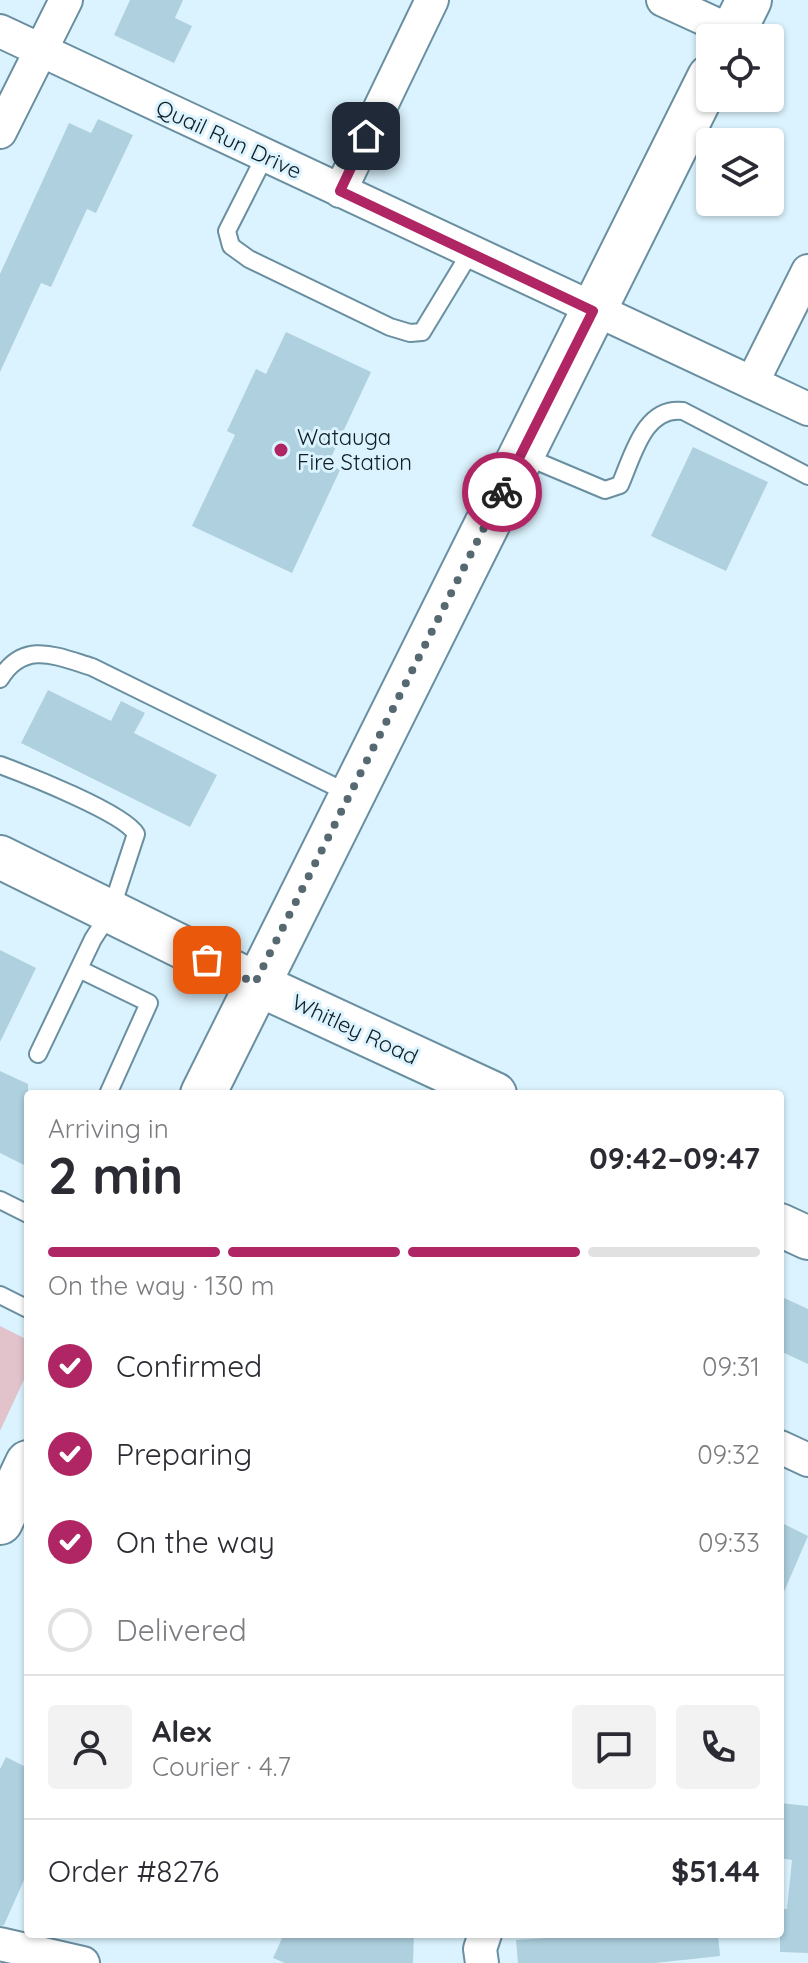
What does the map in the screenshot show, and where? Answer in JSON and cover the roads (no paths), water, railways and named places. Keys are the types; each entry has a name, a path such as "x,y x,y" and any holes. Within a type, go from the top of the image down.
{"main road":[{"path":"205,1090 255,983 696,105"},
{"path":"0,1522 24,1471"}],"street":[{"path":"0,132 66,0"},
{"path":"340,191 432,0"},
{"path":"663,0 737,23"},
{"name":"Quail Run Drive","path":"0,31 808,409"},
{"path":"752,383 808,271"},
{"name":"Whitley Road","path":"0,857 477,1090"},
{"path":"784,1227 808,1238"},
{"path":"784,1449 808,1460"},
{"path":"482,1963 480,1949 484,1938"},
{"path":"0,1944 74,1952"}],"lane":[{"path":"265,156 227,231 231,246 249,259 390,327 410,333 422,332 470,253"},
{"path":"521,454 605,490 613,489 620,485 654,417 672,409 683,411 808,476"},
{"path":"0,679 9,664 30,654 50,654 92,667 350,794"},
{"path":"0,765 40,780 132,826 136,834 110,913 38,1054"},
{"path":"79,969 149,1003 110,1090"},
{"path":"0,1200 24,1212"},
{"path":"0,1295 24,1307"}],"place":[{"name":"Watauga Fire Station","path":"281,450"}]}
